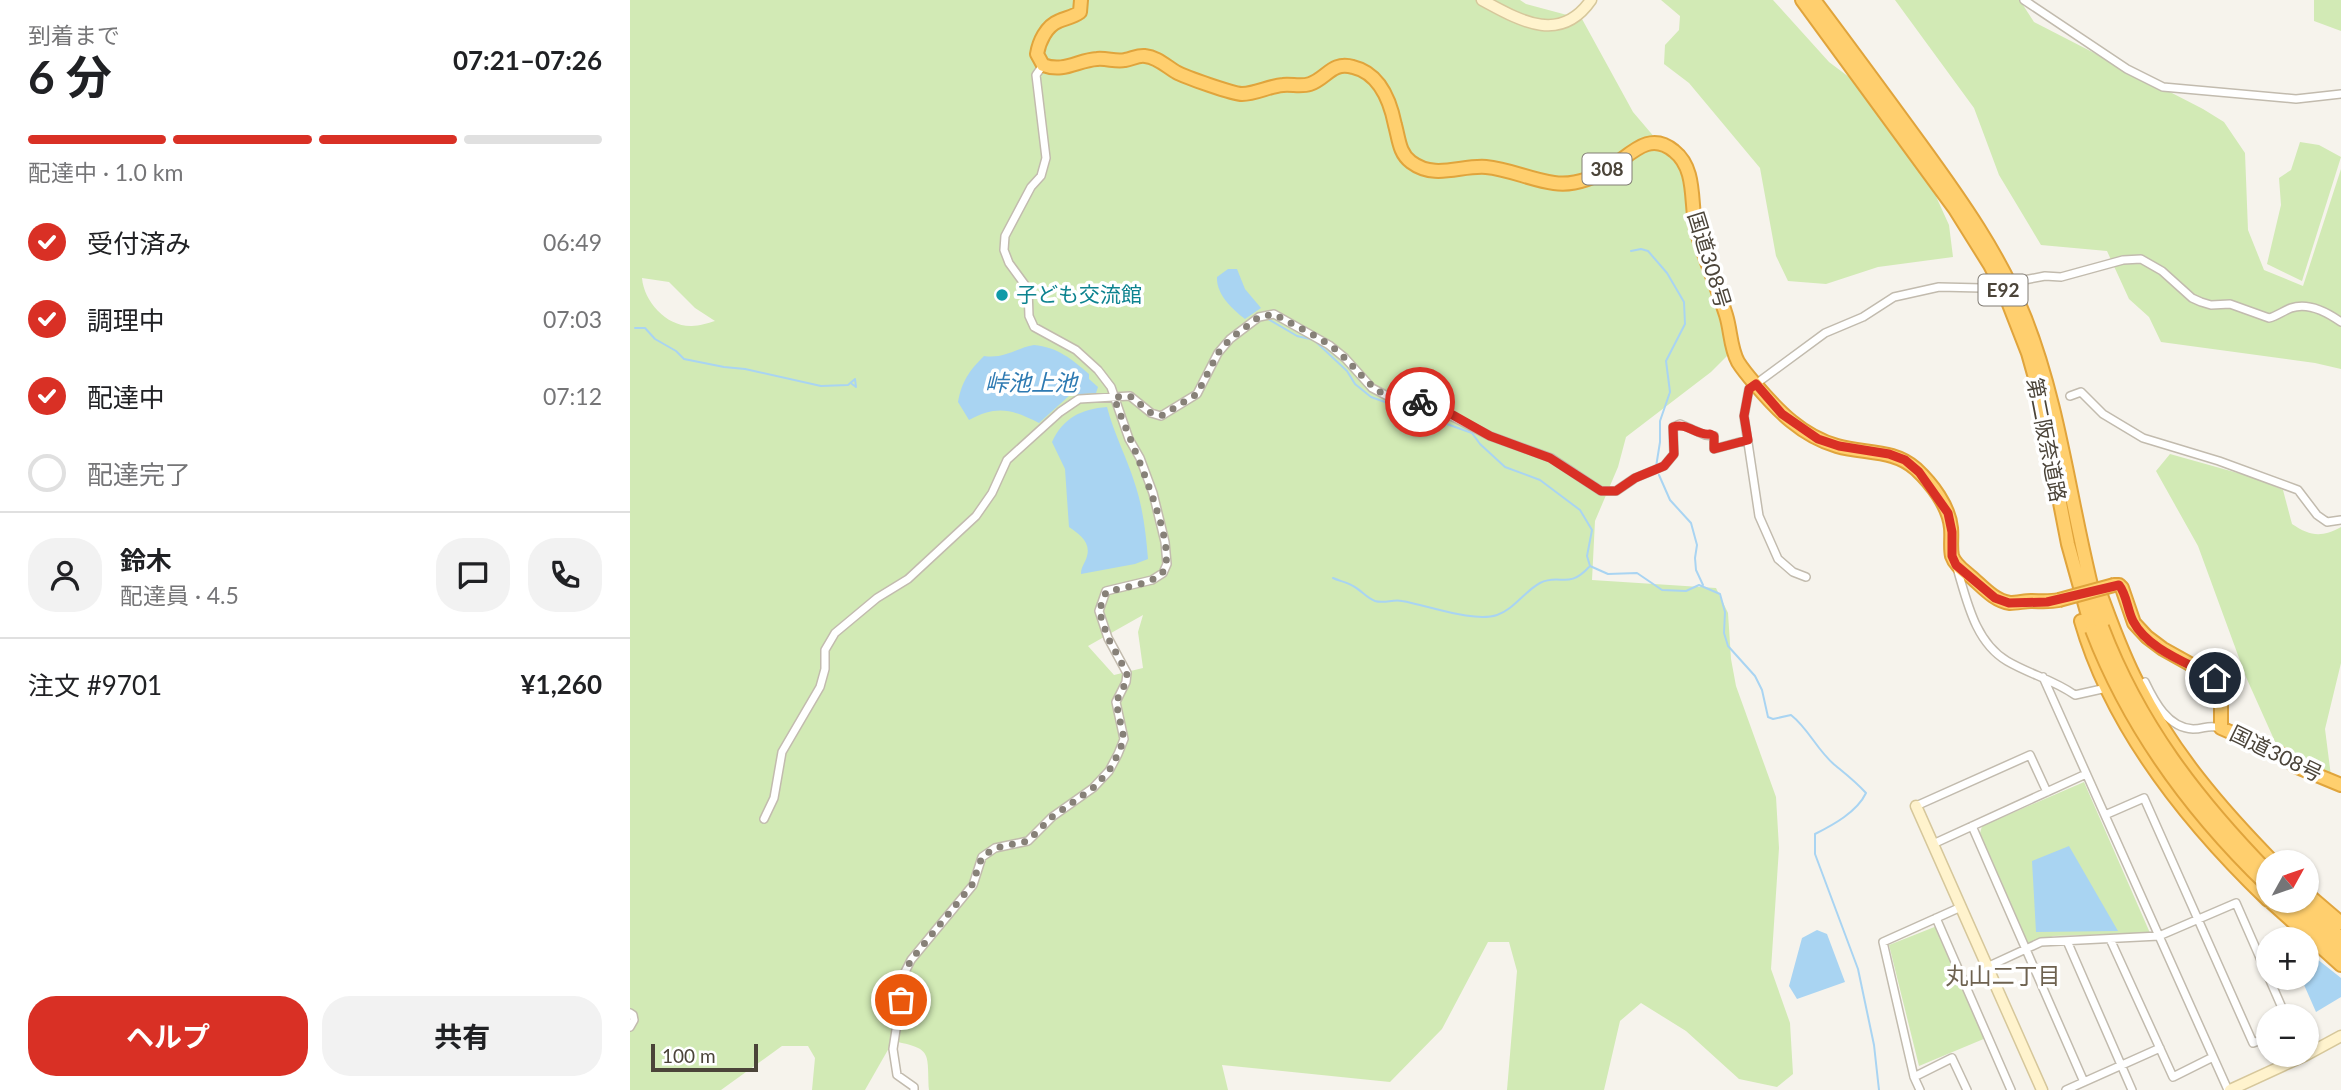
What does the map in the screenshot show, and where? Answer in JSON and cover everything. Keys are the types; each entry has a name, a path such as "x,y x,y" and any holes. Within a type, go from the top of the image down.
{"highway":[{"path":"1043,65 1038,54 1043,37 1052,24 1080,12 1081,0"},
{"name":"第二阪奈道路","path":"1802,0 1948,199 1990,265 2017,321 2037,385 2090,585 2097,629 2119,693 2153,751 2207,820 2256,873"},
{"name":"第二阪奈道路","path":"1814,0 1962,203 1998,261 2025,319 2043,372 2063,491"},
{"name":"国道308号","path":"1043,65 1066,68 1096,59 1124,61 1149,56 1179,74 1241,94 1279,85 1310,84 1329,70 1342,65 1358,68 1370,72 1377,79 1391,110 1404,156 1415,165 1432,171 1492,167 1565,184 1584,180 1604,171 1639,145 1654,143 1669,147 1681,160 1692,183 1691,197 1696,226 1730,329 1734,352 1740,365 1782,414 1818,439 1839,446 1889,454 1905,460 1919,472 1948,513 1952,532 1952,556 1956,565 1995,598 2009,603 2059,600 2119,585 2134,622 2147,637 2215,678 2221,690 2221,728 2283,755 2295,766 2341,785"},
{"path":"2063,491 2112,625 2148,703 2169,739 2195,774 2262,850"},
{"path":"2063,491 2071,590 2084,634 2111,697 2140,747 2179,801 2228,859 2256,887"},
{"name":"第二阪奈道路","path":"2097,629 2161,745 2207,805 2256,859"},
{"path":"2319,904 2341,923"},
{"path":"2285,914 2341,965"},
{"path":"2299,914 2341,951"},
{"path":"2314,914 2341,938"}],"street":[{"path":"1482,0 1527,23 1552,26 1577,16 1591,0"},
{"path":"2024,0 2127,69 2164,87 2296,99 2341,94"},
{"path":"914,1090 914,1087 897,1075 893,1049 905,972 911,960 972,885 982,857 995,848 1028,841 1052,817 1093,788 1109,771 1124,739 1116,702 1126,682 1127,673 1108,638 1099,611 1106,592 1152,580 1163,573 1167,564 1165,542 1153,493 1111,387 1098,370 1076,350 1034,327 1029,316 1028,289 1009,263 1004,250 1005,236 1031,187 1041,176 1046,158 1036,75 1043,65"},
{"path":"1806,578 1793,572 1778,559 1759,516 1744,416 1749,389 1825,333 1863,317 1894,297 1939,287 1982,288 2045,276 2061,277 2123,260 2141,260 2162,271 2192,298 2201,302 2211,305 2230,304 2269,317 2292,308 2310,307 2328,313 2341,322"},
{"path":"764,819 774,798 782,752 820,687 825,669 825,650 835,634 877,598 908,579 976,516 992,493 1007,460 1060,412 1079,399 1130,396 1151,413 1161,416 1197,394 1218,353 1230,339 1259,317 1274,314 1329,345 1345,358 1372,388 1401,403 1422,401 1490,436 1550,458 1601,491 1616,491 1635,478 1664,466 1674,454 1673,427 1680,425 1714,436 1714,449 1748,440"},
{"path":"2070,396 2081,392 2103,414 2144,438 2219,461 2298,490 2317,515 2327,522 2341,520"},
{"path":"1956,565 1970,613 1990,647 2005,660 2055,681 2075,695 2102,689"},
{"path":"2043,677 2229,1090 2279,1067"},
{"path":"2145,682 2160,710 2171,719 2186,728 2195,729 2210,725 2221,728"},
{"path":"2042,1090 1916,806 2029,755 2047,792"},
{"path":"1933,844 2086,774"},
{"path":"2105,815 2144,798 2253,1043 2256,1042"},
{"path":"1972,826 2084,1082"},
{"path":"1987,967 2041,942 2159,936 2236,903 2256,949"},
{"path":"1920,1090 1914,1077 1883,942 1961,907"},
{"path":"1936,918 2011,1090"},
{"path":"2110,939 2173,1077 2213,1057"},
{"path":"2067,941 2132,1090"},
{"path":"630,1013 635,1020 630,1027"},
{"path":"2319,1048 2341,1036"},
{"path":"2066,1090 2160,1048"},
{"path":"1914,1077 1952,1058 1967,1090"}],"green space":[{"path":"630,0 1520,0 1582,19 1633,112 1679,166 1713,265 1730,353 1711,372 1626,437 1618,467 1595,521 1592,580 1716,588 1728,613 1736,686 1776,797 1779,848 1771,969 1790,1023 1793,1074 1777,1087 1739,1079 1686,1031 1641,1003 1620,1021 1604,1090 1507,1090 1517,971 1509,942 1488,942 1442,1029 1390,1082 1222,1065 1228,1090 929,1090 925,1054 915,1047 893,1041 865,1090 812,1090 815,1058 808,1046 782,1046 721,1090 630,1090","holes":["642,278 669,282 695,308 715,321 692,326 666,318 647,296","1143,615 1138,632 1143,668 1114,675 1088,646"]},
{"path":"1661,0 1773,0 1829,62 1865,89 1929,181 1949,225 1953,257 1878,267 1826,284 1788,281 1776,256 1760,168 1689,83 1664,64 1665,45 1679,30 1680,16"},
{"path":"1895,0 2024,0 2021,2 2034,22 2224,122 2245,153 2248,230 2264,270 2303,286 2341,169 2341,369 2161,342 2149,317 2129,299 2107,251 2041,245 1999,175 1974,108"},
{"path":"2314,0 2341,0 2341,31 2314,21"},
{"path":"2300,142 2319,145 2341,157 2302,281 2267,264 2281,205 2279,178 2291,170"},
{"path":"2170,454 2252,477 2283,490 2292,524 2304,531 2321,534 2341,527 2341,663 2325,729 2332,784 2303,777 2285,764 2246,677 2198,546 2156,471"},
{"path":"2084,782 2150,933 2054,936 2028,943 1980,833 1982,826"},
{"path":"1937,926 1986,1038 1919,1066 1889,945"}],"water":[{"path":"1228,269 1237,269 1245,289 1261,308 1245,319 1230,306 1219,289 1217,277"},
{"name":"峠池上池","path":"1034,345 1057,351 1076,363 1089,374 1089,379 1098,387 1096,393 1070,395 1039,423 1004,411 988,412 969,420 958,402 964,382 974,367 984,356 1004,355"},
{"path":"1107,407 1138,493 1148,559 1081,574 1088,551 1083,539 1069,527 1065,469 1052,442 1067,421 1074,416"},
{"path":"2069,846 2118,931 2036,932 2032,861"},
{"path":"1817,930 1827,934 1845,982 1797,999 1789,986 1802,938"},
{"path":"2319,961 2341,978 2341,997 2319,1010 2319,1004 2312,1004 2306,990 2319,990"}],"waterway":[{"path":"1631,251 1648,251 1667,273 1684,302 1685,324 1666,361 1670,392 1660,421 1656,467"},
{"path":"1268,319 1297,336 1314,340 1347,371 1355,384 1371,397 1472,433 1505,467 1540,480 1580,510 1592,530 1587,556 1590,566 1608,574 1637,573 1662,590 1686,591 1699,585 1720,594 1725,612 1724,633 1728,646 1755,676 1762,690 1768,717 1773,719 1791,715 1824,754 1866,793 1851,812 1815,834 1815,854 1858,969 1874,1045 1879,1090"},
{"path":"635,328 645,328 655,339 684,359 821,386 848,385 855,379 856,387 852,384"},
{"path":"1659,475 1670,500 1691,523 1697,545 1696,570 1703,585"},
{"path":"1333,578 1351,585 1375,601 1402,601 1463,615 1487,617 1508,609 1540,583 1547,580 1570,580 1589,567"}],"way so far":[{"path":"901,1000 905,972 911,960 972,885 982,857 995,848 1028,841 1052,817 1093,788 1109,771 1124,739 1116,702 1123,691 1127,673 1108,638 1099,611 1106,592 1152,580 1163,573 1167,564 1165,542 1153,493 1114,397 1130,396 1151,413 1161,416 1197,394 1218,353 1230,339 1259,317 1274,314 1329,345 1345,358 1372,388 1401,403 1420,402"}],"place":[{"name":"子ども交流館","path":"1002,295"}],"district":[{"name":"丸山二丁目","path":"2003,976"}],"route":[{"path":"1420,402 1451,414 1490,436 1550,458 1601,491 1616,491 1635,478 1664,466 1674,454 1673,427 1680,425 1714,436 1714,449 1748,440 1744,416 1749,389 1756,384 1782,414 1818,439 1839,446 1889,454 1905,460 1919,472 1945,505 1952,532 1952,556 1956,565 1995,598 2009,603 2047,602 2119,585 2134,622 2147,637 2215,678"}]}
